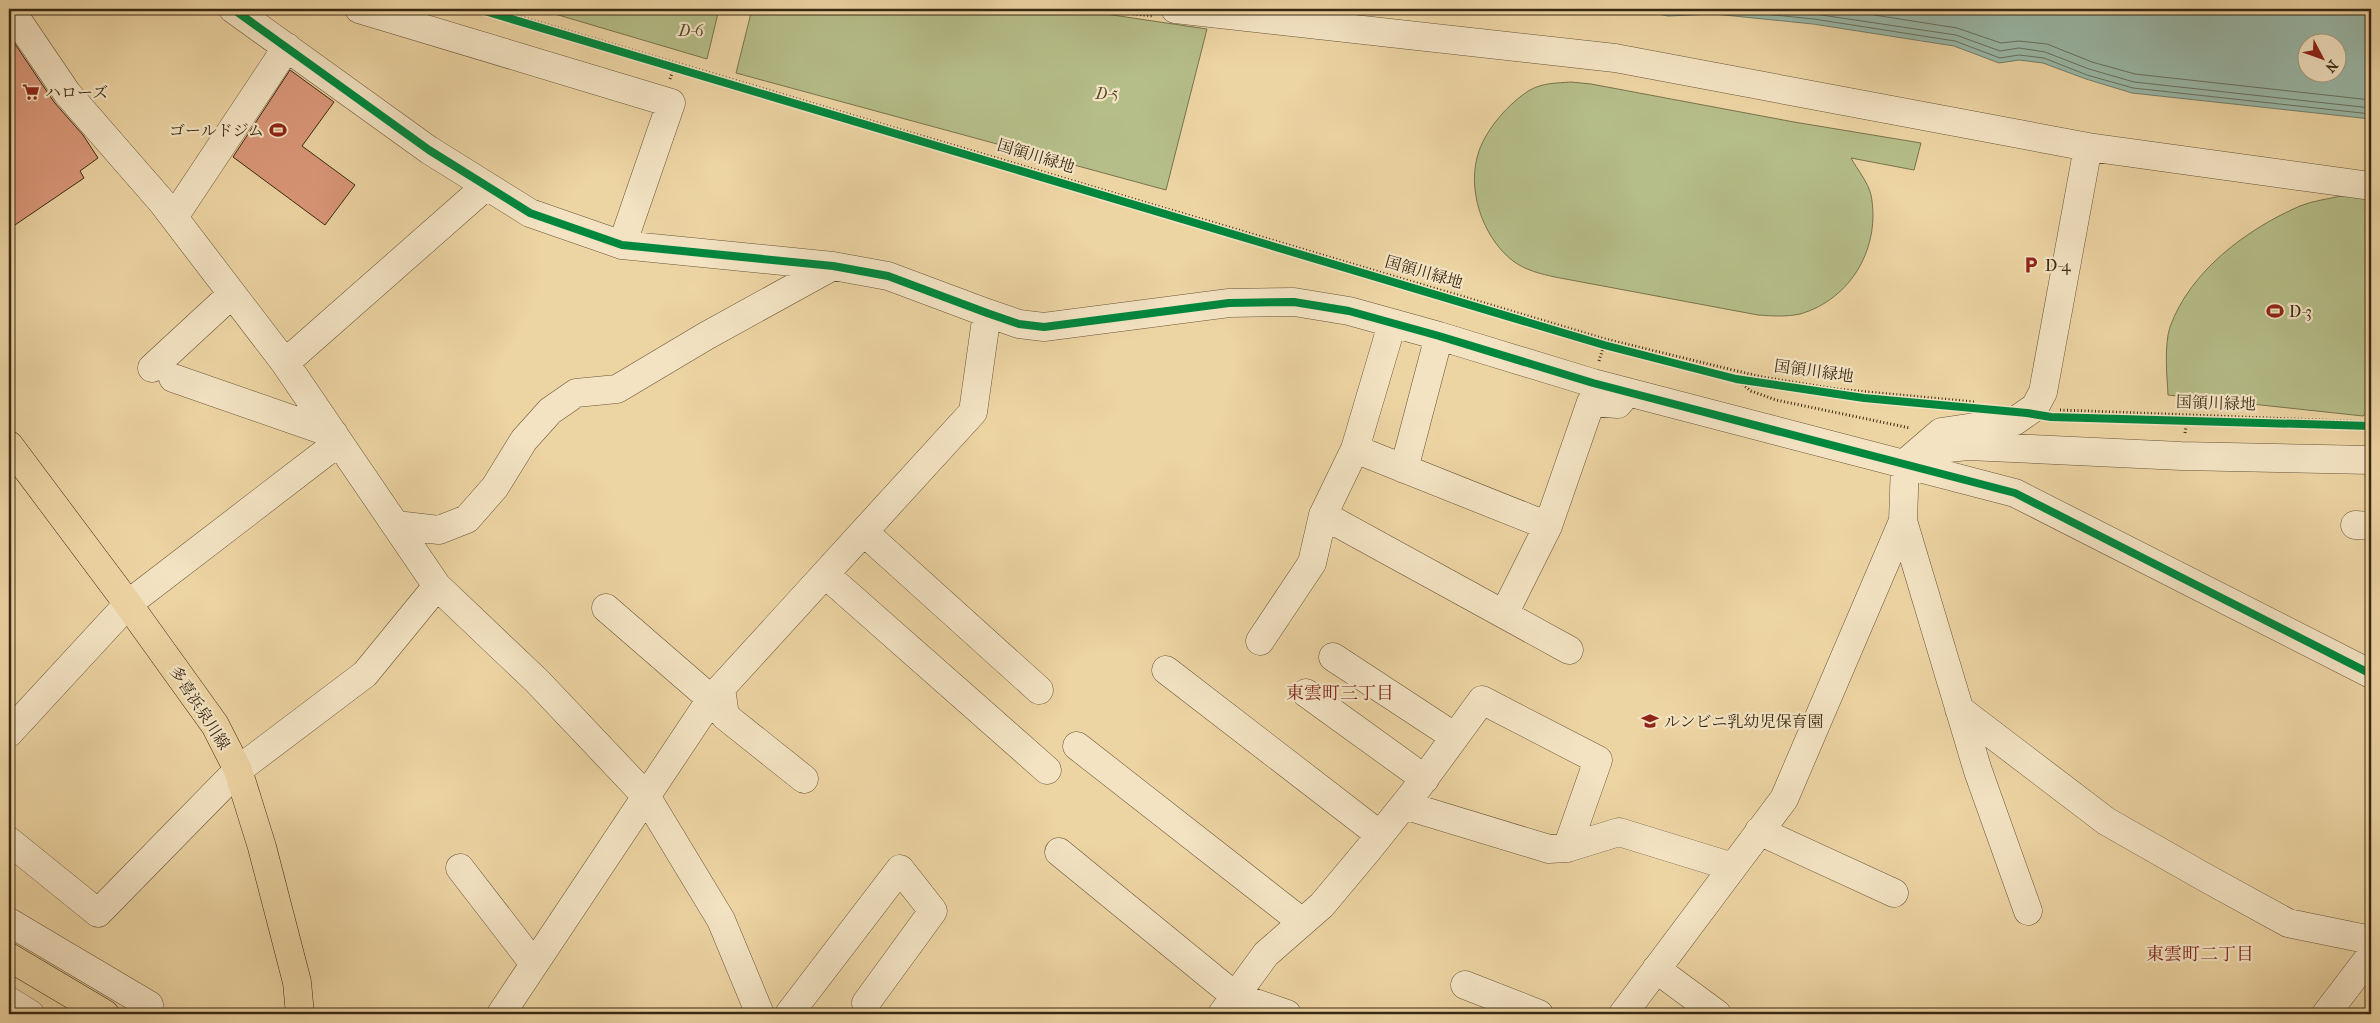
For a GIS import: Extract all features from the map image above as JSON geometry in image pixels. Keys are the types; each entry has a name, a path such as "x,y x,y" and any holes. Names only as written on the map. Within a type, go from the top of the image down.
{"main road":[{"name":"多喜浜泉川線","path":"11,453 128,604 215,725 238,770 262,847 297,982 300,1014"},
{"path":"9,957 105,1014"}],"street":[{"path":"10,9 67,93 174,217 285,363 436,586 537,681 646,796 721,920 760,1014"},
{"path":"234,9 430,150 530,214 622,245 834,266 888,276 1019,324 1044,327 1229,303 1294,302 1349,312 1440,336 1627,392 1905,463 2014,493 2371,674"},
{"path":"359,9 672,103 622,245"},
{"path":"1175,9 1615,58 2088,147 2371,186"},
{"path":"174,217 286,47"},
{"path":"2028,911 1978,771 1902,521 1905,463 1941,432 2016,421 2031,410 2043,392 2088,147"},
{"path":"285,363 486,186"},
{"path":"396,526 439,530 467,519 495,487 524,440 550,411 576,394 616,389 706,336 834,266"},
{"path":"232,294 162,373 336,438"},
{"path":"501,1014 716,693 826,575 973,412 987,313"},
{"path":"1260,641 1312,562 1323,515 1355,449 1392,324"},
{"path":"1404,469 1440,336"},
{"path":"1504,614 1548,526 1592,402 1618,404 1627,392"},
{"path":"9,732 128,604 336,438"},
{"path":"1905,463 1942,448 1968,446 2182,456 2371,460"},
{"path":"1355,449 1548,526"},
{"path":"1323,515 1569,650"},
{"path":"1623,1014 1784,798 1902,521"},
{"path":"864,532 1039,690"},
{"path":"826,575 1047,770"},
{"path":"9,841 98,913 238,770 365,674 436,586"},
{"path":"606,608 716,693 725,716 804,779"},
{"path":"1333,657 1455,737"},
{"path":"1166,670 1380,835"},
{"path":"1306,693 1425,779"},
{"path":"1228,1005 1266,954 1322,905 1425,779 1482,700 1598,760 1567,848"},
{"path":"1960,709 2106,821 2206,878 2288,923 2371,940"},
{"path":"1077,746 1302,922"},
{"path":"1404,805 1549,849 1567,848 1620,832 1733,867"},
{"path":"1759,831 1894,893"},
{"path":"1059,852 1228,1005 1286,1014"},
{"path":"460,868 534,964"},
{"path":"789,1014 900,869 933,911 866,1002"},
{"path":"9,922 150,1005 145,1014"},
{"path":"2326,1014 2371,955"},
{"path":"1656,969 1717,1014"},
{"path":"1466,985 1539,1014"},
{"path":"9,1001 30,1014"}],"path":[{"path":"478,9 1604,345 1736,379 1864,398 1953,406"},
{"path":"1736,379 1751,391 1776,400 1848,416 1941,432"},
{"path":"2031,410 2051,417 2371,426"}],"green space":[{"name":"D-6","path":"538,9 719,9 707,59"},
{"name":"D-5","path":"752,9 1072,9 1207,29 1166,190 736,73"},
{"path":"1571,82 1921,143 1914,170 1851,158 1870,190 1873,214 1867,251 1859,268 1848,283 1818,307 1800,314 1784,316 1758,315 1555,277 1528,269 1513,261 1502,251 1485,225 1476,196 1475,165 1479,151 1493,125 1522,95 1540,86"},
{"name":"D-3","path":"2341,196 2371,197 2371,407 2363,416 2168,395 2166,351 2170,327 2179,307 2191,288 2206,270 2241,240 2280,216 2305,204"}],"water":[{"path":"1634,9 2371,9 2371,119 2132,93 2043,63 2019,60 1999,63 1954,46 1813,24 1714,14 1668,16"}],"building":[{"name":"ハローズ","path":"9,35 54,102 83,135 98,158 80,171 84,178 9,229"},
{"name":"ゴールドジム","path":"290,70 334,102 302,146 355,185 325,225 233,157"}],"cycle path":[{"path":"233,9 429,150 530,213 622,245 833,266 888,276 1019,324 1044,327 1229,303 1294,302 1349,311 1593,383 2015,493 2371,674"},
{"name":"国領川緑地","path":"478,9 1604,345 1736,379 1864,398 2027,413 2051,417 2371,426"}],"place":[{"name":"ハローズ","path":"31,92"},
{"name":"ゴールドジム","path":"278,130"},
{"name":"D-4","path":"2031,265"},
{"name":"D-3","path":"2275,311"},
{"name":"ルンビニ乳幼児保育園","path":"1650,721"}],"district":[{"name":"東雲町三丁目","path":"1340,693"},
{"name":"東雲町二丁目","path":"2200,954"}]}
